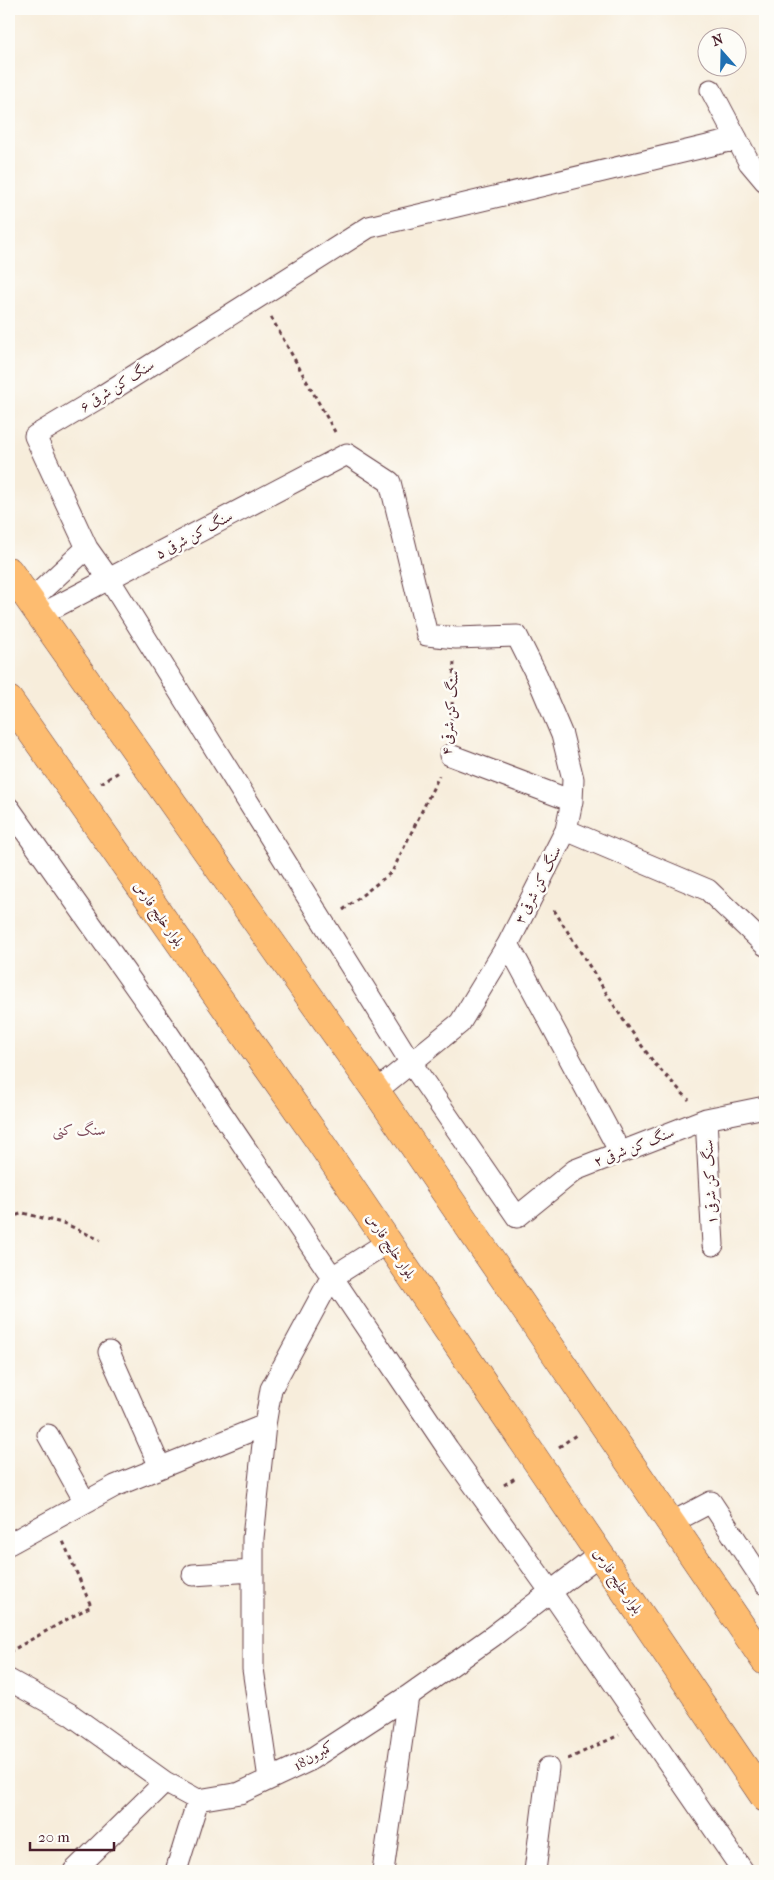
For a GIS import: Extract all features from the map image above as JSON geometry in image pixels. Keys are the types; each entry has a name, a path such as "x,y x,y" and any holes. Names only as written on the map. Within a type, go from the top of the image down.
{"main road":[{"path":"9,571 376,1091 765,1661"},
{"name":"بلوار خلیج فارس","path":"9,700 312,1130 765,1798"}],"street":[{"path":"711,90 749,162 765,181"},
{"name":"سنگ کن شرقی ۶","path":"87,548 35,436 102,396 369,227 737,139"},
{"path":"347,454 390,482 427,634 456,638"},
{"name":"سنگ کن شرقی ۵","path":"35,608 109,579 347,454"},
{"path":"35,608 87,548 109,579 411,1063"},
{"name":"سنگ کن شرقی ۳","path":"376,1091 460,1023 508,944 566,830 572,801 573,779 562,735 537,676 517,636 456,638"},
{"path":"450,755 572,801"},
{"path":"9,808 163,1026 448,1449 551,1592 744,1871"},
{"path":"566,830 708,890 757,924 765,945"},
{"path":"508,944 620,1152"},
{"name":"سنگ کن شرقی ۲","path":"411,1063 517,1217 575,1170 706,1119 765,1107"},
{"name":"سنگ کن شرقی ۱","path":"706,1119 713,1245"},
{"path":"270,1779 253,1669 253,1538 265,1424 271,1389 332,1278 388,1242"},
{"path":"109,1352 160,1468"},
{"path":"9,1544 115,1486 265,1424"},
{"path":"48,1435 85,1502"},
{"path":"671,1523 711,1502 765,1584"},
{"name":"کمبرون18","path":"198,1800 240,1793 308,1761 408,1696 600,1554"},
{"path":"193,1575 253,1571"},
{"path":"9,1680 70,1714 165,1782 198,1800 176,1871"},
{"path":"383,1871 408,1696"},
{"path":"535,1871 548,1768"},
{"path":"74,1871 165,1782"}],"path":[{"path":"259,296 347,454"},
{"name":"سنگ کن شرقی ۴","path":"325,923 392,872 450,755 456,638"},
{"path":"537,885 624,1021 655,1064 706,1119"},
{"path":"9,1218 23,1213 66,1224 100,1240"},
{"path":"9,1652 90,1606 54,1518"},
{"path":"548,1768 643,1725"}],"district":[{"name":"سنگ کنی","path":"79,1130"}]}
